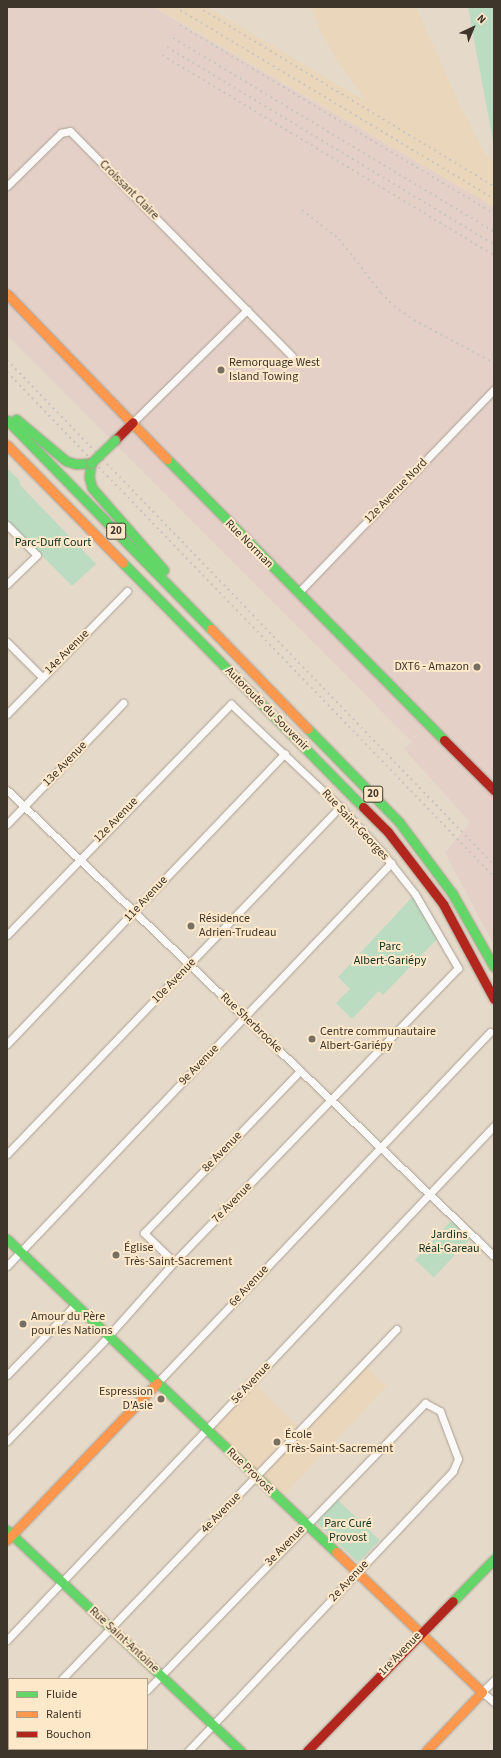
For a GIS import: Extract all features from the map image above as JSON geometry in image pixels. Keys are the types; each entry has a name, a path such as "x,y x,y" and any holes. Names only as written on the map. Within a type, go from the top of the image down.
{"main road":[{"name":"Rue Norman","path":"7,294 298,593 494,790"},
{"path":"7,412 66,461 76,464 90,464 133,422"},
{"name":"Autoroute du Souvenir","path":"7,420 406,830 452,893 494,967"},
{"name":"Autoroute du Souvenir","path":"7,445 388,832 443,904 494,999"},
{"path":"90,464 90,481 95,492 130,529 224,642"},
{"name":"Rue Provost","path":"7,1240 421,1632 482,1692"},
{"name":"6e Avenue","path":"9,1535 157,1383"},
{"name":"Rue Saint-Antoine","path":"9,1535 111,1627 241,1751"},
{"name":"1re Avenue","path":"307,1751 421,1632 494,1559"},
{"path":"426,1751 482,1692"}],"street":[{"name":"Croissant Claire","path":"7,186 61,133 70,131 292,356"},
{"path":"133,422 247,310"},
{"name":"12e Avenue Nord","path":"298,593 494,389"},
{"path":"7,525 37,555 7,584"},
{"name":"14e Avenue","path":"7,714 127,591"},
{"path":"7,642 42,677"},
{"name":"13e Avenue","path":"7,824 123,703"},
{"name":"Rue Saint-Georges","path":"226,706 235,706 340,807 391,863 415,894 458,968"},
{"name":"12e Avenue","path":"7,934 226,706"},
{"name":"11e Avenue","path":"7,1044 284,753"},
{"name":"Rue Sherbrooke","path":"7,790 494,1256"},
{"name":"10e Avenue","path":"7,1154 340,807"},
{"name":"9e Avenue","path":"7,1266 391,863"},
{"name":"7e Avenue","path":"7,1441 108,1336 174,1262 332,1101 458,968"},
{"name":"6e Avenue","path":"157,1383 490,1032"},
{"name":"8e Avenue","path":"174,1262 144,1233 300,1071"},
{"name":"5e Avenue","path":"7,1640 494,1126"},
{"path":"7,1375 75,1305"},
{"name":"4e Avenue","path":"63,1678 396,1329"},
{"name":"3e Avenue","path":"148,1689 424,1403"},
{"name":"2e Avenue","path":"188,1751 456,1467 458,1459 443,1416 437,1408 424,1403"},
{"path":"482,1692 494,1680"},
{"name":"Rue Provost","path":"482,1692 494,1702"}],"shaded area":[{"path":"7,7 153,7 494,207 494,945 445,853 470,822 404,749 412,742 7,335"},
{"path":"155,7 207,7 367,102 337,61 321,33 311,7 416,7 460,106 486,155 494,162 494,207"},
{"name":"École Très-Saint-Sacrement","path":"365,1366 387,1386 280,1499 207,1430 252,1381 303,1431"}],"green space":[{"path":"468,7 494,7 494,142 493,141"},
{"name":"Parc-Duff Court","path":"7,468 20,481 20,485 96,564 72,586 7,520"},
{"name":"Parc Albert-Gariépy","path":"415,894 441,935 383,995 379,991 352,1019 336,1003 350,989 338,977"},
{"name":"Jardins Réal-Gareau","path":"451,1221 470,1239 434,1277 415,1260"},
{"name":"Parc Curé Provost","path":"338,1500 380,1540 358,1563 316,1522"}],"railway":[{"path":"175,7 494,199"},
{"path":"198,7 494,186"},
{"path":"180,25 494,214"},
{"path":"173,38 494,232"},
{"path":"167,47 494,244"},
{"path":"162,55 494,255"},
{"path":"302,210 339,239 381,293 394,306 414,320 494,363"},
{"path":"7,360 494,865"},
{"path":"7,372 494,877"}],"traffic: fast":[{"path":"16,419 66,461 76,464 91,463 89,477 92,488 164,570"},
{"path":"7,420 211,629"},
{"path":"91,463 115,440"},
{"path":"167,459 444,740"},
{"path":"123,563 363,807"},
{"path":"308,729 399,822 452,893 494,967"},
{"path":"7,1239 336,1552"},
{"path":"7,1530 241,1751"},
{"path":"453,1601 494,1559"}],"traffic: slow":[{"path":"7,294 167,459"},
{"path":"7,445 123,563"},
{"path":"211,629 308,729"},
{"path":"7,1540 157,1383"},
{"path":"336,1552 482,1692 426,1751"}],"traffic: jam":[{"path":"115,440 133,422"},
{"path":"444,740 494,790"},
{"path":"363,807 388,832 443,904 494,999"},
{"path":"307,1751 453,1601"}],"place":[{"name":"Remorquage West Island Towing","path":"221,370"},
{"name":"DXT6 - Amazon","path":"477,667"},
{"name":"Résidence Adrien-Trudeau","path":"191,926"},
{"name":"Centre communautaire Albert-Gariépy","path":"312,1039"},
{"name":"Église Très-Saint-Sacrement","path":"116,1255"},
{"name":"Amour du Père pour les Nations","path":"23,1324"},
{"name":"Espression D'Asie","path":"161,1399"},
{"name":"École Très-Saint-Sacrement","path":"277,1442"}]}
